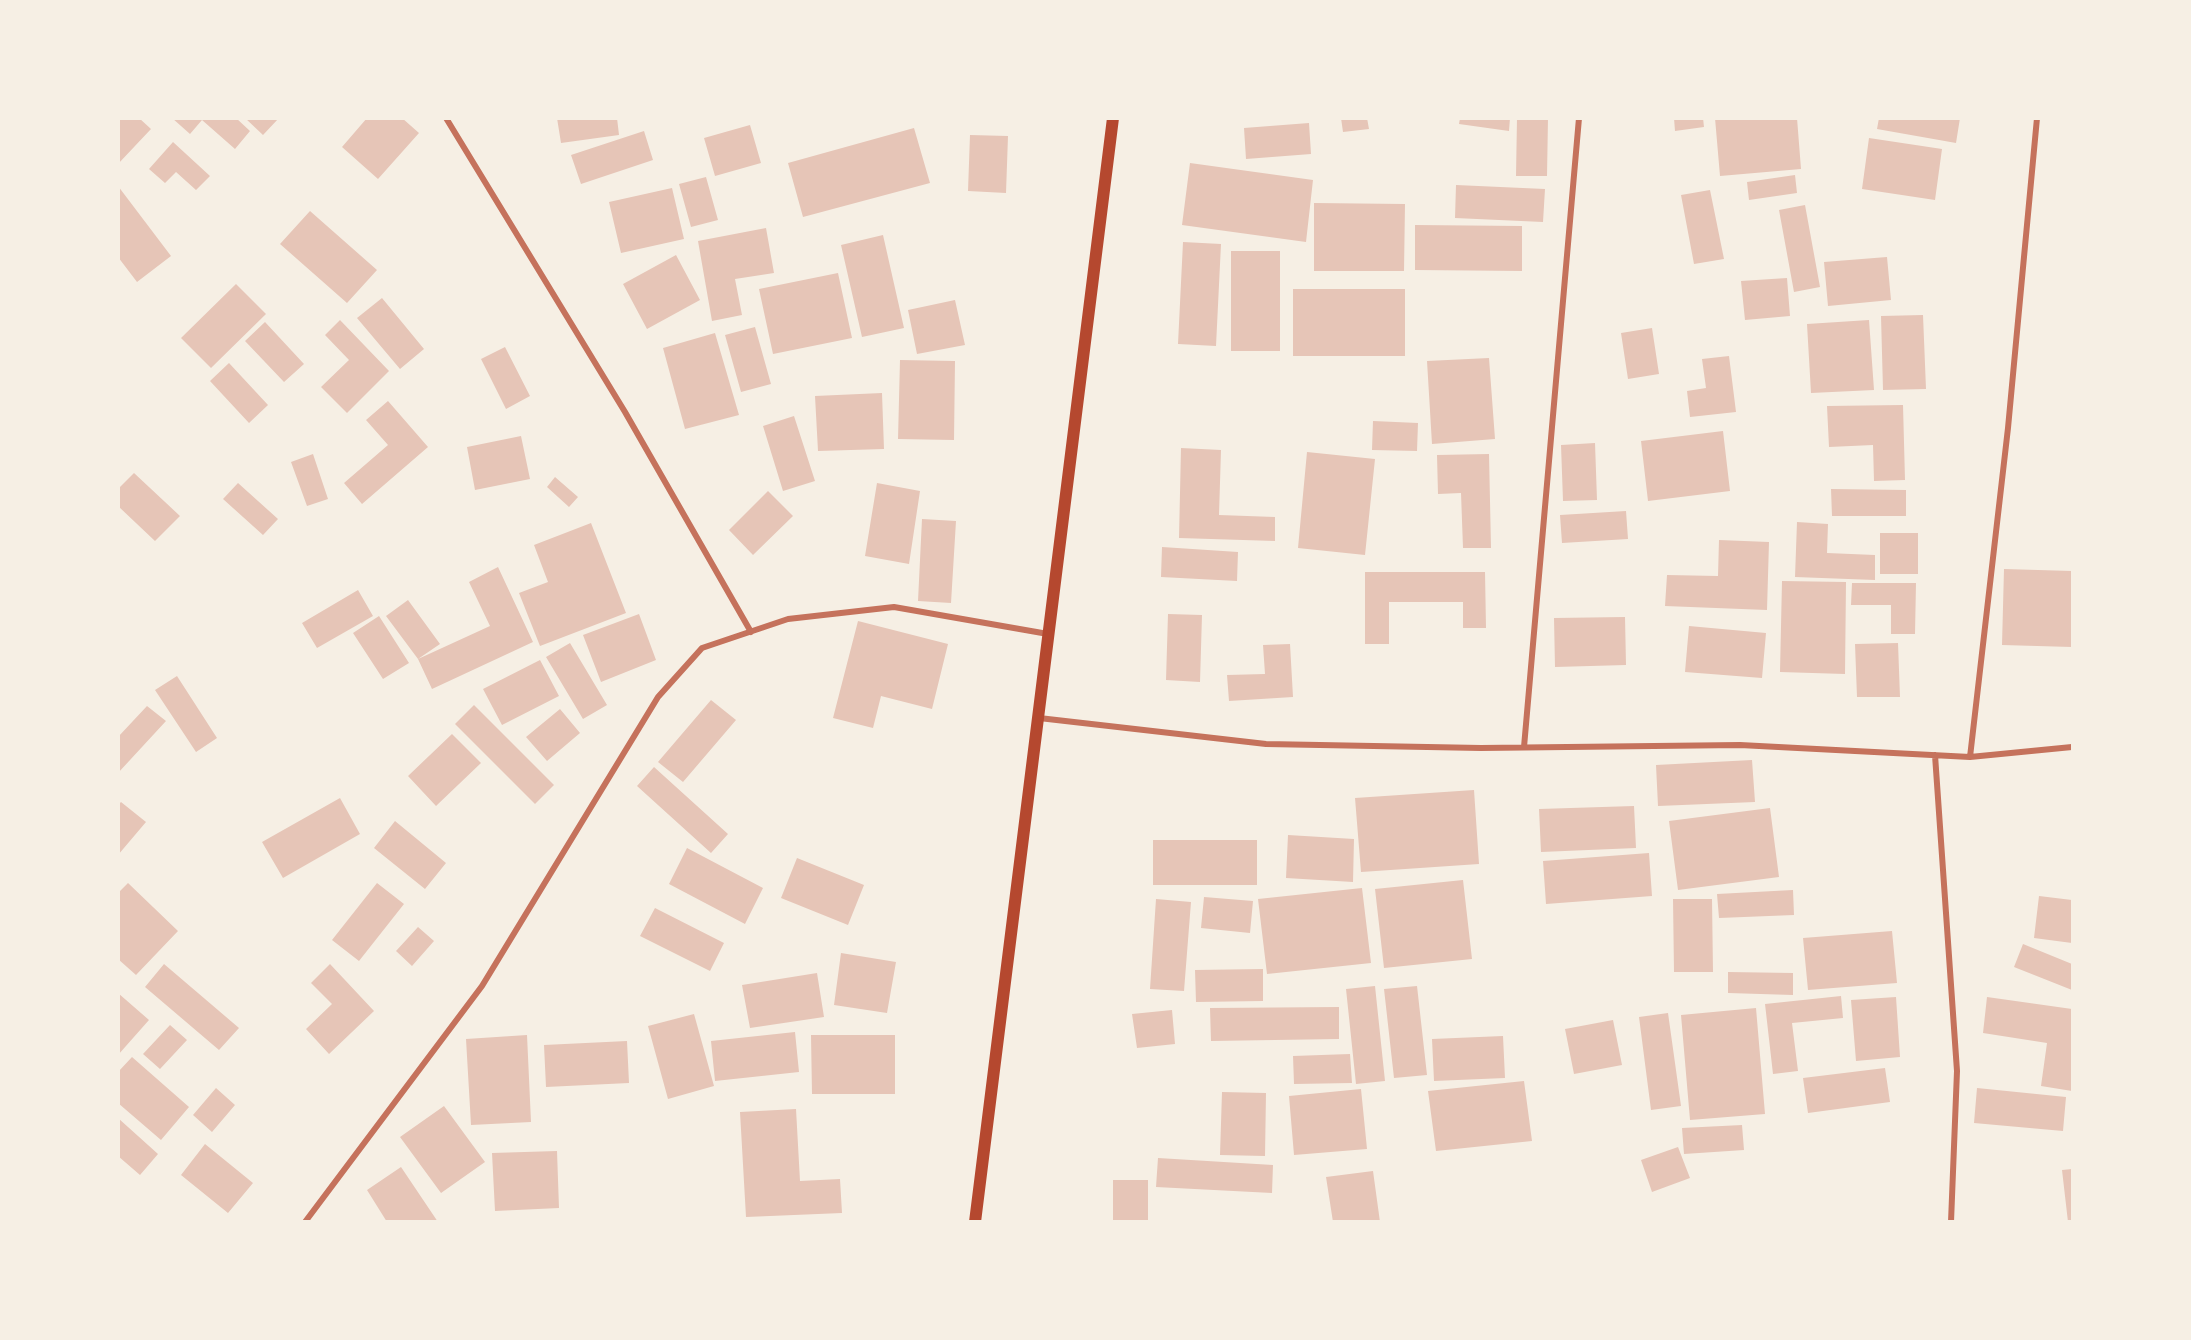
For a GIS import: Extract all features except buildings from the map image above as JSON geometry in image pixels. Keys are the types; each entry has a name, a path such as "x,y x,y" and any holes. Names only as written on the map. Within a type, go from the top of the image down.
{"main road":[{"path":"975,1221 1113,118"}],"street":[{"path":"446,118 625,412 751,632"},
{"path":"1524,747 1579,118"},
{"path":"1970,757 2008,428 2037,118"},
{"path":"304,1221 482,986 658,697 702,648 788,619 894,607 1048,634"},
{"path":"1038,717 1266,744 1481,748 1740,745 1970,757 2073,747"},
{"path":"1935,755 1957,1071 1951,1221"}]}
